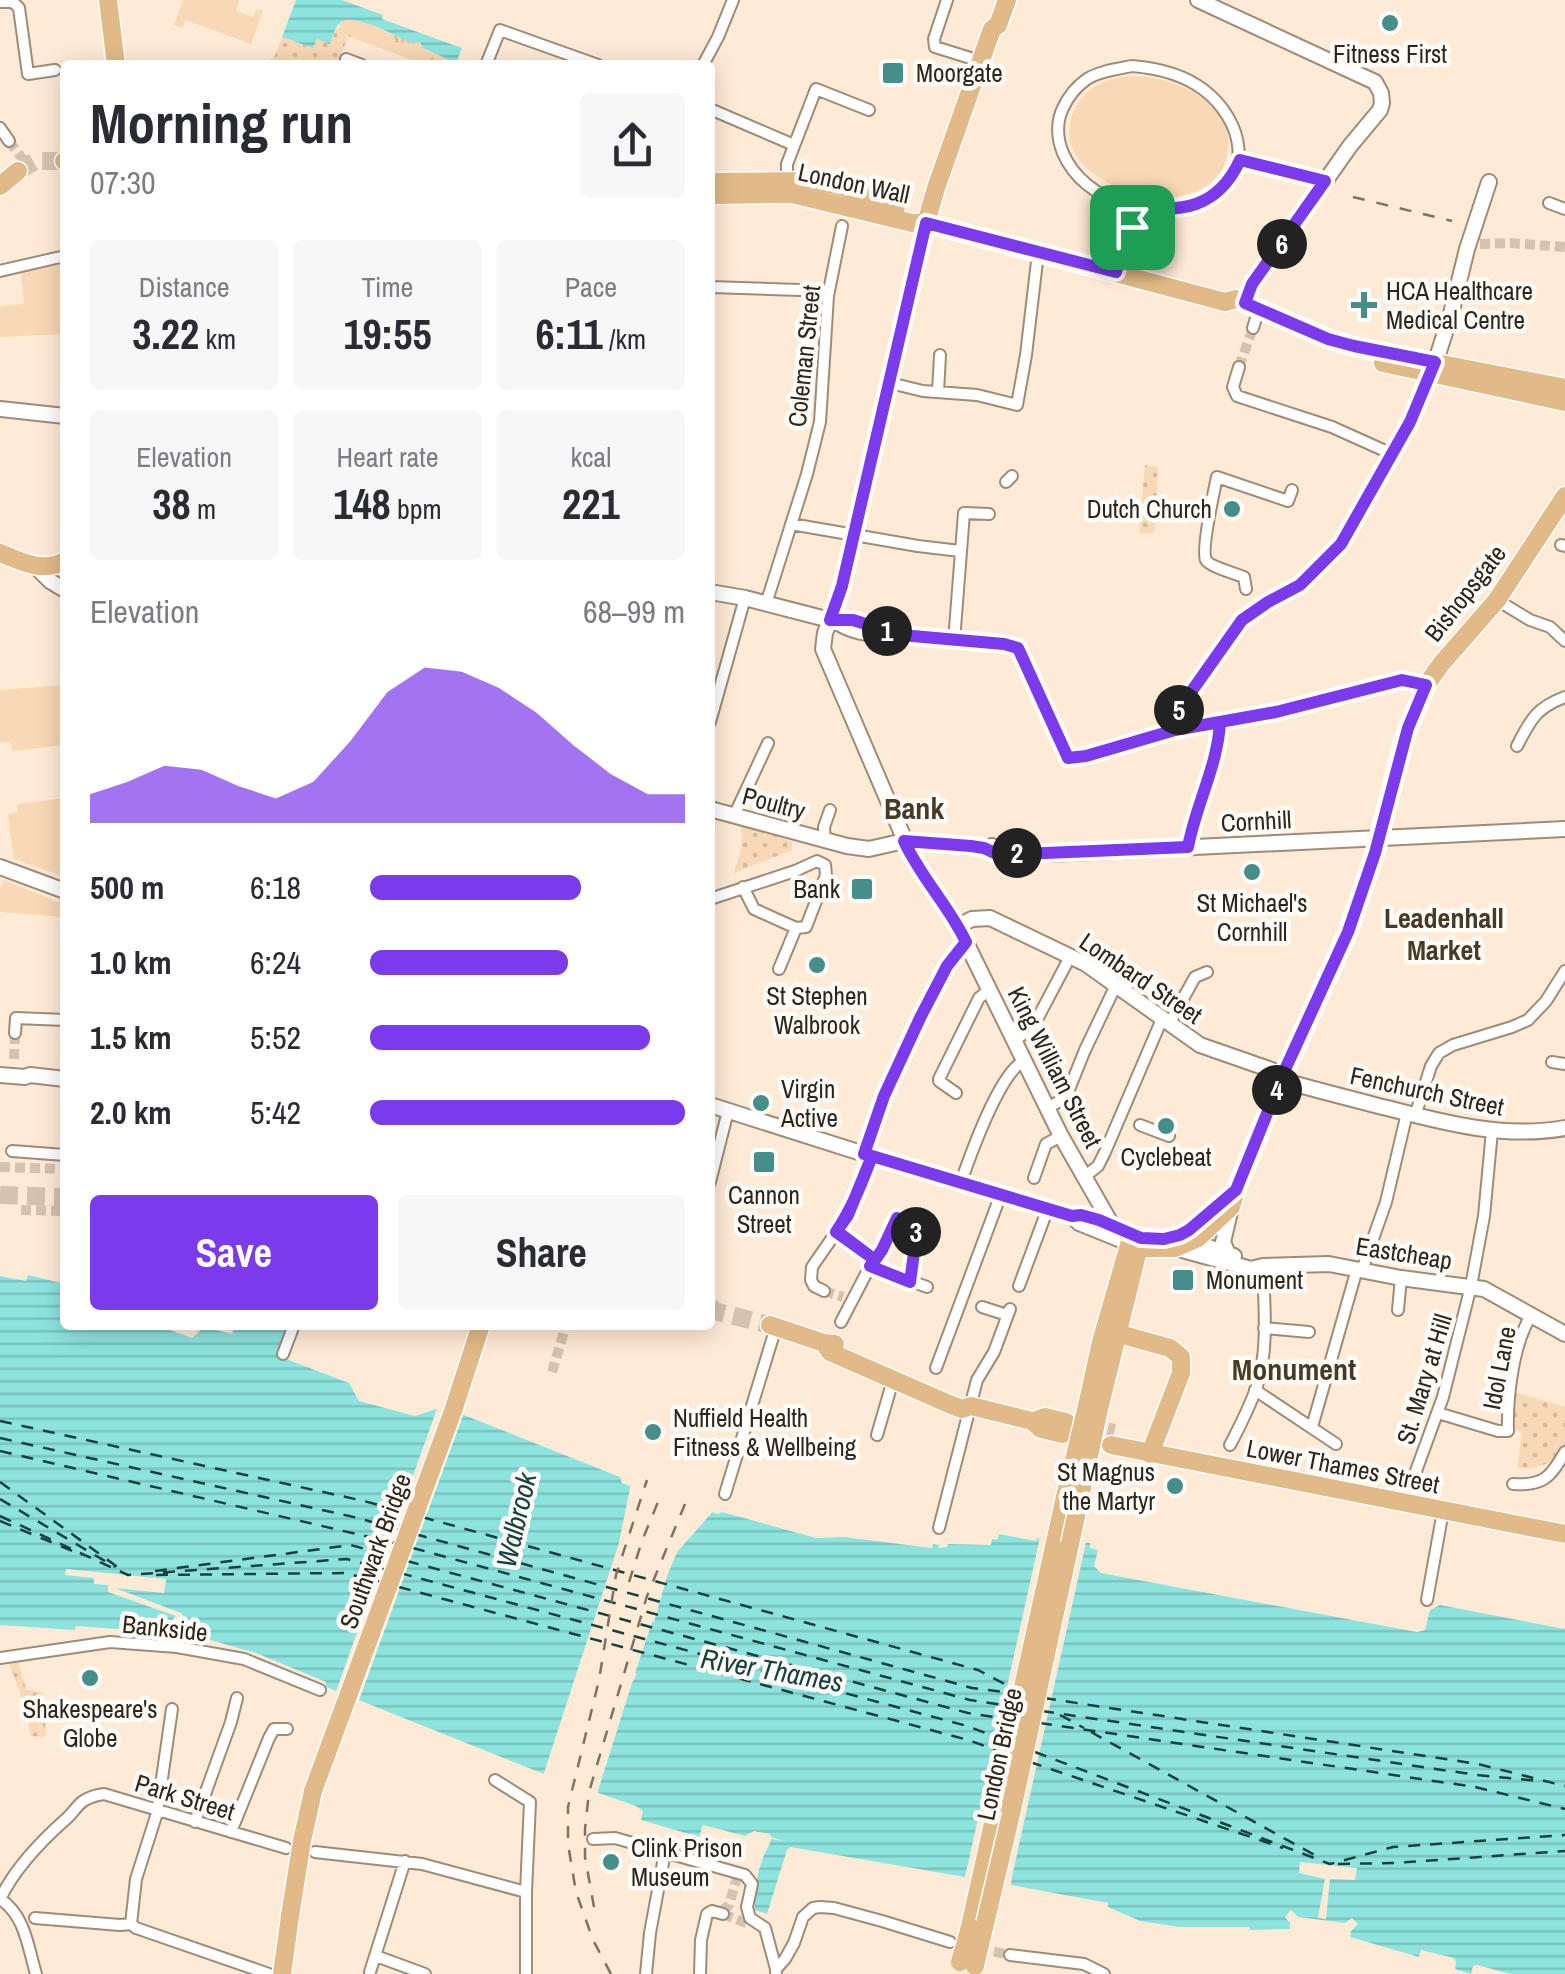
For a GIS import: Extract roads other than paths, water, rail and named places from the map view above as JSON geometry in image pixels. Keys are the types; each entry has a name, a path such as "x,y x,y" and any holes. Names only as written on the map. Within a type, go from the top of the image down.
{"main road":[{"path":"96,0 103,60"},
{"path":"108,0 115,60"},
{"path":"926,223 992,28 989,21 996,0"},
{"path":"992,28 998,25 1007,0"},
{"path":"0,186 18,171"},
{"name":"London Wall","path":"715,182 787,180 835,184 912,211 926,223"},
{"name":"London Wall","path":"715,195 792,194 926,223 1038,253 1118,266 1186,299 1226,302 1251,316 1433,368"},
{"path":"1433,368 1565,388"},
{"path":"1433,368 1565,402"},
{"name":"Bishopsgate","path":"1233,1199 1282,1077 1348,932 1379,839 1404,739 1426,685 1497,600 1554,541 1565,496"},
{"path":"0,553 36,567 60,564"},
{"path":"1129,1238 1180,1242 1233,1199"},
{"path":"1093,1408 1116,1334 1129,1238"},
{"path":"1093,1408 1101,1342 1129,1238"},
{"path":"774,1326 834,1344 966,1398 971,1406"},
{"name":"Southwark Bridge","path":"282,1974 309,1804 479,1330"},
{"path":"1116,1334 1170,1348 1181,1357 1180,1373 1153,1449"},
{"path":"824,1343 830,1352 962,1409 971,1406 1032,1422 1045,1417 1065,1428"},
{"name":"London Bridge","path":"963,1970 1093,1408"},
{"name":"Lower Thames Street","path":"1112,1439 1565,1534"},
{"name":"Lower Thames Street","path":"1153,1449 1565,1524"}],"street":[{"path":"705,60 733,0"},
{"path":"946,0 934,44 980,61"},
{"path":"1198,0 1375,82 1382,103 1252,284 1226,302"},
{"path":"0,2 13,2 18,8 28,74 55,70"},
{"path":"488,60 500,30 584,60"},
{"path":"1132,66 1166,71 1203,89 1232,123 1240,160 1222,190 1205,201 1170,209 1133,207 1096,191 1070,166 1058,136 1060,115 1075,90 1088,79 1132,66"},
{"path":"787,180 787,164 816,88 869,110"},
{"path":"715,110 794,145"},
{"path":"0,128 9,140"},
{"path":"1240,160 1325,181"},
{"path":"1175,730 1175,718 1184,702 1242,620 1300,585 1341,544 1410,422 1433,368 1490,182"},
{"path":"1550,203 1565,209"},
{"path":"1118,266 1126,251 1133,207"},
{"path":"926,223 839,596 823,646 904,841 918,869 958,926"},
{"name":"Coleman Street","path":"766,604 820,422 829,291 842,226"},
{"path":"890,383 1018,405 1038,253"},
{"path":"0,272 60,257"},
{"path":"1251,316 1252,284"},
{"path":"715,287 829,291"},
{"path":"938,392 940,355"},
{"path":"1239,367 1234,392 1332,427 1392,454"},
{"path":"0,409 60,415"},
{"path":"1252,611 1244,577 1208,564 1205,558 1217,477 1290,496"},
{"path":"954,640 964,513 989,514"},
{"path":"792,524 960,551"},
{"path":"36,567 60,587"},
{"path":"715,593 830,620 853,620 891,633 1018,648 1066,756 1072,759 1175,730 1276,712 1402,680 1426,685"},
{"path":"715,704 745,598"},
{"path":"1497,600 1540,629 1550,626 1565,642"},
{"path":"1517,746 1536,712 1565,697"},
{"path":"1188,847 1219,742 1220,722"},
{"path":"734,816 768,743"},
{"name":"Poultry","path":"715,810 825,842 869,849 904,841"},
{"path":"825,842 824,827 830,810"},
{"name":"Cornhill","path":"904,841 984,848 999,855 1565,830"},
{"path":"715,897 817,861 825,865 826,876 806,927 796,928 754,909 743,888"},
{"path":"0,867 60,889"},
{"name":"Lombard Street","path":"958,926 972,919 990,918 1071,956 1200,1044 1282,1077"},
{"name":"King William Street","path":"958,926 1061,1136 1084,1177 1129,1238"},
{"path":"780,970 796,928"},
{"path":"824,1290 814,1286 812,1267 848,1215 884,1096 947,966 966,942"},
{"path":"1014,1040 1034,1028 1071,956"},
{"path":"1312,1427 1360,1270 1432,1062 1447,1048 1528,1020 1546,1002 1565,971"},
{"path":"1084,1177 1098,1166 1166,1022 1196,977 1207,972"},
{"path":"1048,1108 1066,1096 1116,985"},
{"path":"956,1092 939,1079 979,998 989,990"},
{"path":"15,1032 16,1018 60,1020"},
{"path":"961,1182 994,1102 1016,1064 1024,1061"},
{"path":"1552,1062 1565,1064"},
{"path":"24,1078 30,1075 60,1078"},
{"path":"0,1076 60,1087"},
{"name":"Fenchurch Street","path":"1282,1077 1411,1115 1492,1131 1565,1128"},
{"path":"715,1107 1072,1216 1081,1215 1129,1238"},
{"path":"715,1145 728,1111"},
{"path":"1140,1125 1169,1136"},
{"name":"St. Mary at Hill","path":"1412,1482 1438,1413 1471,1286 1484,1216 1492,1131"},
{"path":"1034,1178 1046,1144 1061,1136"},
{"path":"12,1150 60,1155"},
{"path":"936,1368 971,1303 1001,1194"},
{"path":"1228,1254 1223,1242 1233,1199"},
{"path":"1019,1286 1048,1208"},
{"path":"841,1322 848,1299 882,1250 897,1218 918,1224 910,1282"},
{"path":"836,1232 873,1263 927,1287"},
{"name":"Eastcheap","path":"1180,1242 1263,1266"},
{"name":"Eastcheap","path":"1180,1242 1251,1269 1328,1264 1471,1286 1495,1293 1565,1334"},
{"path":"1230,1445 1256,1390 1262,1364 1263,1266"},
{"path":"1398,1310 1401,1278"},
{"path":"939,1528 977,1380 994,1352 1009,1312 971,1303"},
{"name":"Idol Lane","path":"1438,1413 1508,1431 1516,1358 1522,1330 1532,1314"},
{"path":"725,1494 774,1326"},
{"path":"1264,1328 1309,1332"},
{"path":"284,1354 292,1330"},
{"path":"877,1436 893,1380"},
{"path":"1256,1390 1336,1444"},
{"path":"1513,1484 1540,1482 1564,1455"},
{"path":"1426,1600 1443,1511"},
{"name":"Bankside","path":"0,1658 110,1642 168,1646 244,1659 320,1690"},
{"path":"195,1822 237,1698"},
{"path":"131,1924 136,1879 157,1809 172,1709"},
{"path":"230,1832 268,1738 274,1729 287,1728"},
{"path":"495,1780 530,1802 535,1838 526,1892 526,1974"},
{"name":"Park Street","path":"0,1900 25,1861 62,1822 84,1800 104,1794 286,1848"},
{"path":"593,1839 615,1838 741,1874 752,1884 747,1907 750,1918 765,1928 776,1971"},
{"path":"314,1852 405,1861 526,1892"},
{"path":"661,1974 646,1973 665,1852"},
{"path":"370,1972 405,1861"},
{"path":"0,1900 12,1907 20,1920 36,1974"},
{"path":"776,1971 794,1942 803,1916 813,1908 849,1912 950,1942"},
{"path":"700,1974 707,1914 722,1913"},
{"path":"35,1918 131,1924 269,1974"},
{"path":"1010,1954 1088,1965 1104,1974"},
{"path":"376,1956 425,1974"}],"water":[{"path":"296,0 342,0 462,48 457,60 449,60 423,48 420,42 412,43 355,20 341,22 330,44 317,39 313,48 282,37"},
{"path":"28,1275 60,1283 60,1330 170,1330 192,1338 201,1330 232,1334 233,1330 290,1330 281,1357 349,1383 359,1401 415,1416 439,1408 464,1415 620,1477 622,1483 630,1486 718,1514 816,1538 844,1537 932,1548 933,1544 939,1548 948,1544 991,1545 999,1534 1036,1541 1037,1538 1090,1543 1090,1548 1098,1550 1094,1566 1101,1573 1417,1632 1425,1630 1430,1610 1440,1605 1565,1629 1565,1974 1511,1974 1477,1965 1471,1974 1455,1969 1454,1958 1421,1950 1419,1957 1350,1937 1358,1924 1352,1918 1345,1923 1298,1917 1291,1910 1285,1917 1290,1929 1179,1927 1140,1921 1108,1907 1108,1903 1011,1885 1012,1875 968,1865 965,1877 790,1847 767,1914 755,1910 758,1875 771,1839 784,1841 770,1834 754,1831 745,1836 703,1825 699,1837 641,1820 643,1811 636,1806 544,1774 326,1687 326,1682 256,1653 196,1636 183,1617 176,1616 160,1632 0,1625 0,1276 26,1281"}],"tunnel":[{"path":"9,141 27,165"},
{"path":"18,171 35,161 60,161"},
{"path":"1480,244 1565,247"},
{"path":"1239,367 1253,328"},
{"path":"14,1059 15,1033"},
{"path":"0,1167 60,1169"},
{"path":"0,1195 60,1197"},
{"path":"21,1210 60,1211"},
{"path":"824,1291 843,1297"},
{"path":"715,1311 770,1325"},
{"path":"552,1372 565,1330"},
{"path":"1081,1425 1114,1433"},
{"path":"722,1911 729,1905 738,1874"},
{"path":"723,1914 749,1924"},
{"path":"950,1942 1010,1955"}],"railway":[{"path":"1353,197 1452,221"},
{"path":"611,1974 593,1940 576,1892 568,1844 568,1807 599,1680 616,1575 647,1480"},
{"path":"629,1582 660,1497"},
{"path":"594,1907 585,1857 589,1792 647,1596 685,1504"}],"place":[{"name":"Fitness First","path":"1390,23"},
{"name":"Moorgate","path":"893,73"},
{"name":"HCA Healthcare Medical Centre","path":"1364,305"},
{"name":"Dutch Church","path":"1232,509"},
{"name":"St Michael's Cornhill","path":"1252,872"},
{"name":"Bank","path":"862,889"},
{"name":"St Stephen Walbrook","path":"817,965"},
{"name":"Virgin Active","path":"761,1103"},
{"name":"Cyclebeat","path":"1166,1126"},
{"name":"Cannon Street","path":"764,1162"},
{"name":"Monument","path":"1183,1280"},
{"name":"Nuffield Health Fitness & Wellbeing","path":"653,1432"},
{"name":"St Magnus the Martyr","path":"1175,1486"},
{"name":"Shakespeare's Globe","path":"90,1678"},
{"name":"Clink Prison Museum","path":"611,1862"}],"district":[{"name":"Bank","path":"914,809"},
{"name":"Leadenhall Market","path":"1444,934"},
{"name":"Monument","path":"1294,1370"}],"water label":[{"name":"Walbrook","path":"516,1520"},
{"name":"River Thames","path":"772,1670"}]}
